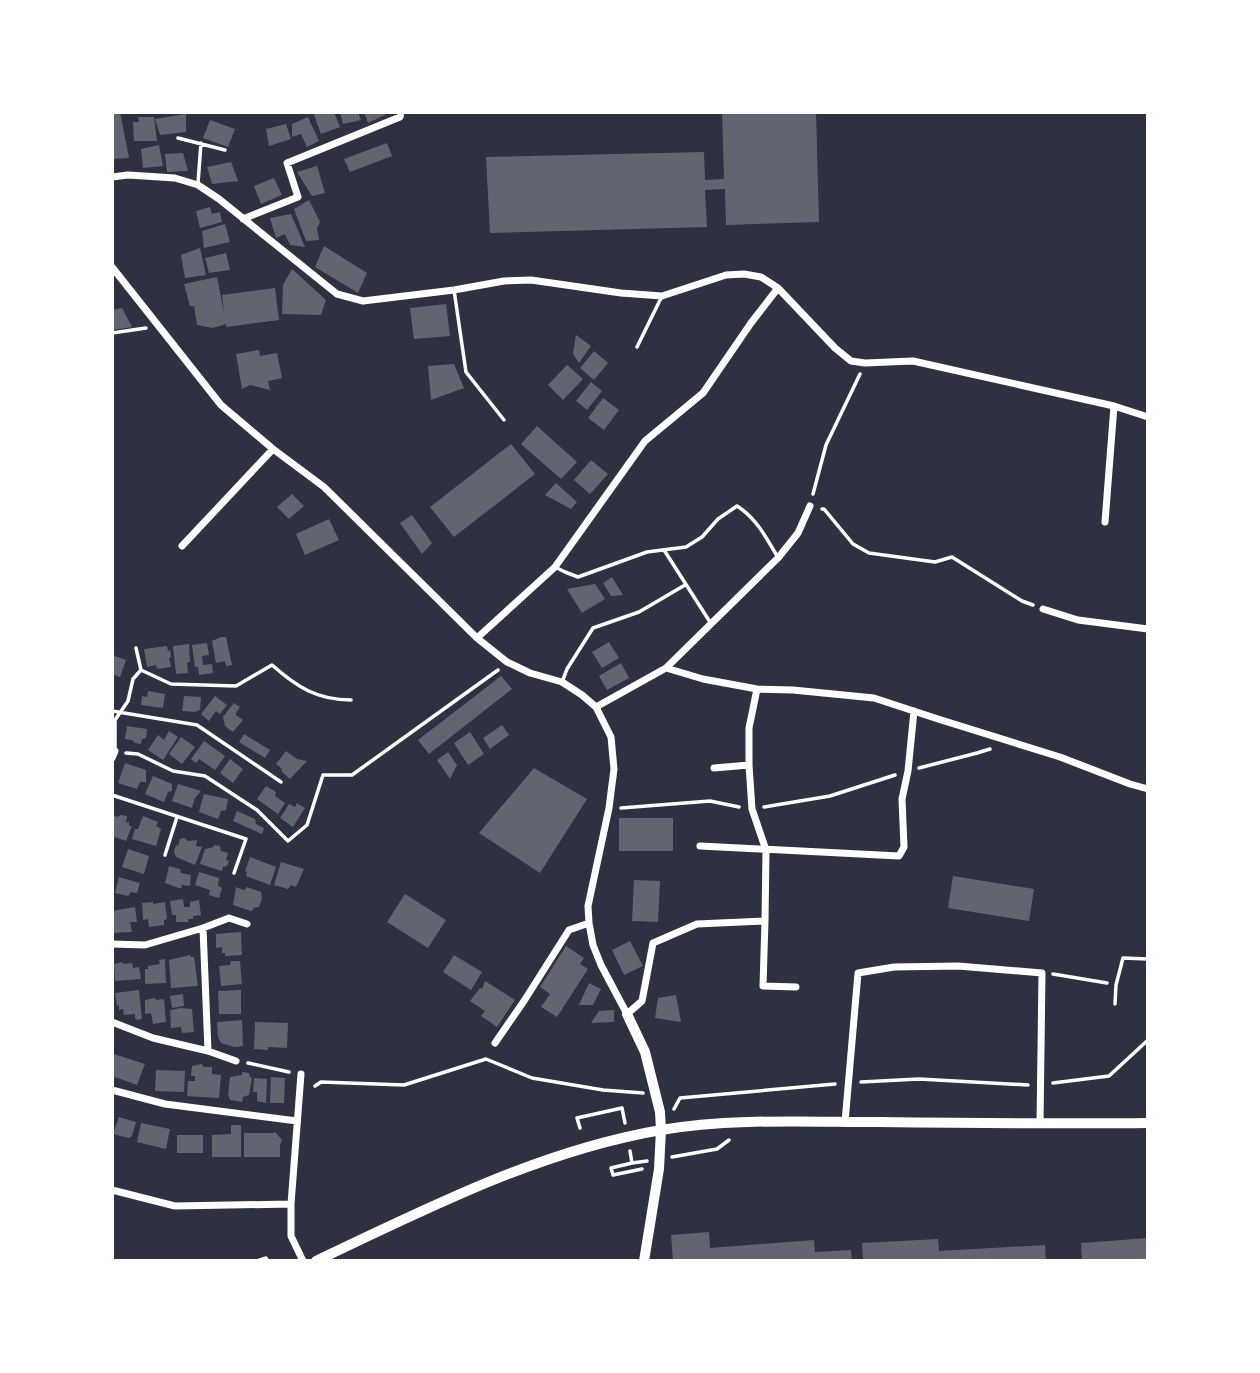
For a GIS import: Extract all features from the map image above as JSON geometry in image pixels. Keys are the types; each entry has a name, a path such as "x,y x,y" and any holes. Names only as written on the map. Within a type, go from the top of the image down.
{"street":[{"path":"243,219 299,197 287,163 400,117 401,112"},
{"path":"112,177 128,175 176,178 198,185 337,294 363,301 504,281 531,280 662,296 726,275 744,274 761,277 778,288 835,348 851,361 913,361 1114,406 1148,417"},
{"path":"112,267 221,405 273,449 324,486 477,638 507,662 530,673 562,682 596,708 611,737 614,769 609,808 588,906 589,923 593,945 601,965 645,1052 660,1112 659,1169 644,1261"},
{"path":"477,638 555,567 645,441 703,393 778,288"},
{"path":"1104,522 1114,406"},
{"path":"182,546 273,449"},
{"path":"596,708 666,668 778,558 798,533 810,506"},
{"path":"1043,609 1078,620 1148,629"},
{"path":"666,668 703,679 757,689 874,698 1060,757 1148,789"},
{"path":"757,689 749,728 749,765 752,809 766,849 763,986 796,987"},
{"path":"700,846 899,856 904,847 902,799 908,771 914,711"},
{"path":"714,768 749,765"},
{"path":"112,944 145,945 229,918 247,924"},
{"path":"627,1014 642,1001 653,943 697,924 765,921"},
{"path":"495,1043 569,930 589,923"},
{"path":"203,928 208,1051"},
{"path":"845,1122 858,973 894,967 958,967 1042,973 1040,1124"},
{"path":"112,1022 153,1038 236,1060"},
{"path":"301,1074 290,1236 303,1261"},
{"path":"112,1090 165,1104 297,1121"},
{"path":"316,1261 445,1200 529,1165 594,1145 661,1130 742,1123 1148,1123"},
{"path":"112,1190 175,1206 291,1205"}],"lane":[{"path":"178,138 225,150"},
{"path":"198,185 201,143"},
{"path":"454,290 467,372 504,420"},
{"path":"637,347 662,296"},
{"path":"555,567 578,577 647,552 686,547 702,537 718,519 737,506 749,514 778,558"},
{"path":"664,550 711,623"},
{"path":"562,682 567,669 593,628 639,612 685,585"},
{"path":"136,648 141,670"},
{"path":"141,670 171,684 236,686 272,665 309,692 334,700 351,700"},
{"path":"113,754 115,720 128,701 133,679 141,670"},
{"path":"112,711 197,725 281,782"},
{"path":"112,795 246,839 234,873"},
{"path":"165,855 177,817"},
{"path":"1115,1004 1116,985 1123,958 1148,959"}],"path":[{"path":"112,333 159,326"},
{"path":"865,363 826,445 810,506 824,509 853,544 869,553 935,562 952,558 1022,601 1043,609"},
{"path":"113,754 138,754 173,771 205,776 257,810 288,841 307,825 323,775 352,775 493,676 507,662"},
{"path":"609,808 710,801 752,809 830,796 1010,741"},
{"path":"1042,973 1116,985"},
{"path":"1041,1084 1109,1076 1148,1040"},
{"path":"315,1086 321,1082 404,1085 486,1059 532,1079 603,1090 655,1094"},
{"path":"236,1060 301,1074"},
{"path":"580,1128 577,1118 622,1108"},
{"path":"682,1155 717,1149 729,1140"},
{"path":"632,1163 611,1168 613,1175 642,1169"},
{"path":"257,1261 266,1258 268,1261"}],"building":[{"path":"112,112 120,112 129,158 112,159"},
{"path":"313,112 334,112 340,127 321,134"},
{"path":"340,112 358,112 361,120 343,124"},
{"path":"364,112 384,112 385,115 368,123"},
{"path":"722,112 816,112 819,222 726,225 725,189 705,190 707,227 490,233 486,157 704,152 705,180 724,179"},
{"path":"186,114 186,132 160,135 155,119"},
{"path":"138,117 154,117 157,141 134,141 133,122 139,122"},
{"path":"308,117 319,141 307,147 301,134 292,137 292,124"},
{"path":"210,120 235,129 228,147 203,138"},
{"path":"286,124 291,139 269,146 266,129"},
{"path":"387,143 392,156 350,172 344,159"},
{"path":"159,145 163,166 143,168 141,149"},
{"path":"183,153 188,171 167,172 165,154"},
{"path":"231,162 238,181 212,184 207,167"},
{"path":"317,166 325,193 312,196 297,172"},
{"path":"274,178 282,195 261,204 254,186"},
{"path":"309,200 320,222 317,228 319,240 306,241 294,209"},
{"path":"210,207 212,214 220,212 222,222 200,228 196,211"},
{"path":"291,214 305,247 290,245 285,234 276,238 270,218"},
{"path":"225,224 230,242 204,248 202,231"},
{"path":"324,246 367,273 358,293 315,267"},
{"path":"200,248 206,275 185,278 181,255"},
{"path":"226,253 230,270 209,273 205,258"},
{"path":"292,269 326,300 321,315 282,314 283,285"},
{"path":"217,277 224,313 222,295 275,288 279,320 226,327 226,324 213,328 197,325 194,306 190,306 184,284"},
{"path":"446,304 450,336 414,339 410,308"},
{"path":"122,308 132,327 112,330 112,310"},
{"path":"576,335 591,346 579,363 573,354"},
{"path":"259,350 260,356 277,353 282,378 268,381 270,390 250,385 242,389 236,354"},
{"path":"594,351 608,363 594,380 580,368"},
{"path":"454,364 464,388 431,400 428,366"},
{"path":"567,365 583,379 563,400 548,385"},
{"path":"591,382 602,391 587,410 576,401"},
{"path":"603,398 619,410 604,430 588,418"},
{"path":"537,426 577,462 561,479 521,444"},
{"path":"511,444 535,474 454,537 430,507"},
{"path":"591,460 608,474 590,494 574,480"},
{"path":"556,483 577,502 571,509 545,495"},
{"path":"292,494 304,506 289,519 277,507"},
{"path":"412,515 432,543 422,554 400,523"},
{"path":"329,519 339,540 305,555 296,534"},
{"path":"612,577 623,595 611,596 603,583"},
{"path":"595,584 605,599 582,613 567,589"},
{"path":"226,637 232,665 226,666 225,661 216,663 212,641"},
{"path":"609,642 619,658 602,668 592,652"},
{"path":"207,643 209,655 202,656 203,665 212,664 213,673 199,675 192,645"},
{"path":"189,644 188,673 176,674 173,646"},
{"path":"167,646 168,651 170,650 171,667 147,667 144,649"},
{"path":"112,655 126,660 120,677 112,674"},
{"path":"621,663 629,678 607,690 599,676"},
{"path":"501,676 512,689 429,754 418,740"},
{"path":"148,691 165,694 163,708 141,705 142,696 147,697"},
{"path":"184,696 201,697 200,710 182,711"},
{"path":"215,696 227,705 220,714 216,711 209,721 201,714"},
{"path":"234,703 240,707 236,715 243,720 233,732 225,726 223,717"},
{"path":"502,725 509,735 490,749 483,738"},
{"path":"127,726 147,729 146,738 142,739 141,744 125,739"},
{"path":"169,731 178,737 163,760 148,750 158,735 164,740"},
{"path":"470,732 484,754 468,765 454,743"},
{"path":"244,734 270,750 265,758 239,742"},
{"path":"181,737 195,747 182,764 169,754"},
{"path":"204,741 225,756 215,770 199,759 196,763 191,759"},
{"path":"286,751 297,759 307,761 290,779 276,764"},
{"path":"448,752 457,765 450,779 437,760"},
{"path":"230,759 243,769 233,783 220,773"},
{"path":"125,763 146,770 146,782 140,782 137,789 118,783"},
{"path":"534,768 587,799 540,873 479,833"},
{"path":"153,776 172,784 172,791 168,792 164,802 145,794"},
{"path":"178,784 201,791 192,808 172,801"},
{"path":"266,786 276,792 275,796 285,803 278,814 257,799"},
{"path":"204,794 228,799 226,810 221,811 218,819 199,812"},
{"path":"297,803 305,808 293,827 280,818 289,804 295,807"},
{"path":"237,811 255,819 256,824 264,828 262,834 233,821"},
{"path":"112,814 117,817 127,816 126,823 129,822 129,826 132,826 126,841 112,836"},
{"path":"143,816 158,822 156,826 161,829 156,846 132,839"},
{"path":"619,818 673,818 673,851 619,851"},
{"path":"184,838 188,841 197,840 196,846 202,847 195,865 176,857 176,845"},
{"path":"214,845 220,846 221,851 228,853 226,860 229,861 222,871 200,864 205,849"},
{"path":"128,849 149,856 144,874 122,867"},
{"path":"250,857 276,867 270,885 246,876"},
{"path":"281,862 304,869 296,887 291,885 288,889 274,885"},
{"path":"169,866 191,875 190,886 181,885 182,888 179,888 165,883"},
{"path":"199,872 219,878 218,886 222,888 219,898 209,895 210,890 195,885"},
{"path":"953,876 1034,889 1029,921 948,908"},
{"path":"119,877 140,883 137,893 131,892 128,896 115,893"},
{"path":"634,880 660,881 658,922 632,921"},
{"path":"236,887 244,890 247,887 261,892 259,907 251,911 233,905"},
{"path":"405,894 446,920 428,948 387,922"},
{"path":"183,899 184,907 190,907 190,902 199,900 201,915 193,916 188,922 176,922 170,901"},
{"path":"165,902 167,919 164,920 164,925 149,927 148,919 143,920 142,903"},
{"path":"135,907 137,922 130,922 132,932 112,933 112,911"},
{"path":"241,932 242,955 225,956 222,947 216,948 216,934"},
{"path":"630,941 643,966 624,975 612,950"},
{"path":"566,946 584,958 580,964 588,969 557,1017 541,1007 550,994 540,987"},
{"path":"190,955 194,957 198,986 171,988 169,960"},
{"path":"454,955 482,972 471,990 443,972"},
{"path":"165,959 166,983 145,984 145,969 160,964 159,960"},
{"path":"231,961 240,961 242,984 221,986 219,966 230,965"},
{"path":"132,963 133,968 139,967 141,979 115,981 114,964"},
{"path":"485,981 515,1000 497,1027 481,1016 485,1011 470,1001 480,988 482,989"},
{"path":"589,983 601,989 593,1005 579,1005"},
{"path":"139,990 142,1019 137,1020 135,1014 124,1015 123,1009 119,1010 115,993"},
{"path":"241,990 241,1014 219,1014 218,991"},
{"path":"183,994 184,1006 172,1008 170,996"},
{"path":"676,995 681,1022 655,1018 658,998"},
{"path":"164,999 166,1022 153,1024 151,1013 145,1014 145,1000"},
{"path":"192,1009 194,1032 182,1033 181,1027 171,1028 170,1010"},
{"path":"614,1010 614,1022 591,1023 599,1011"},
{"path":"242,1020 243,1046 234,1047 221,1043 217,1022"},
{"path":"255,1022 288,1023 287,1048 254,1049"},
{"path":"114,1054 145,1064 137,1085 112,1076"},
{"path":"202,1064 203,1067 212,1067 212,1074 221,1075 219,1098 187,1096 188,1081 195,1081 195,1076 191,1076 192,1066"},
{"path":"156,1070 185,1071 184,1092 155,1091"},
{"path":"242,1072 249,1073 252,1078 249,1095 243,1097 242,1102 230,1100 230,1077 242,1075"},
{"path":"271,1077 285,1078 284,1103 270,1103"},
{"path":"254,1078 267,1079 266,1103 257,1101 257,1092 253,1092"},
{"path":"119,1117 136,1122 129,1138 113,1134"},
{"path":"141,1123 170,1129 166,1149 137,1142"},
{"path":"231,1125 241,1125 241,1157 212,1157 212,1135 231,1134"},
{"path":"275,1132 282,1140 280,1157 244,1157 244,1133"},
{"path":"177,1135 203,1135 203,1153 177,1153"},
{"path":"709,1232 710,1248 814,1240 815,1252 851,1250 852,1261 673,1261 671,1235"},
{"path":"1148,1238 1148,1261 1082,1261 1081,1243"},
{"path":"938,1239 939,1251 1045,1245 1046,1261 863,1261 862,1243"}]}
